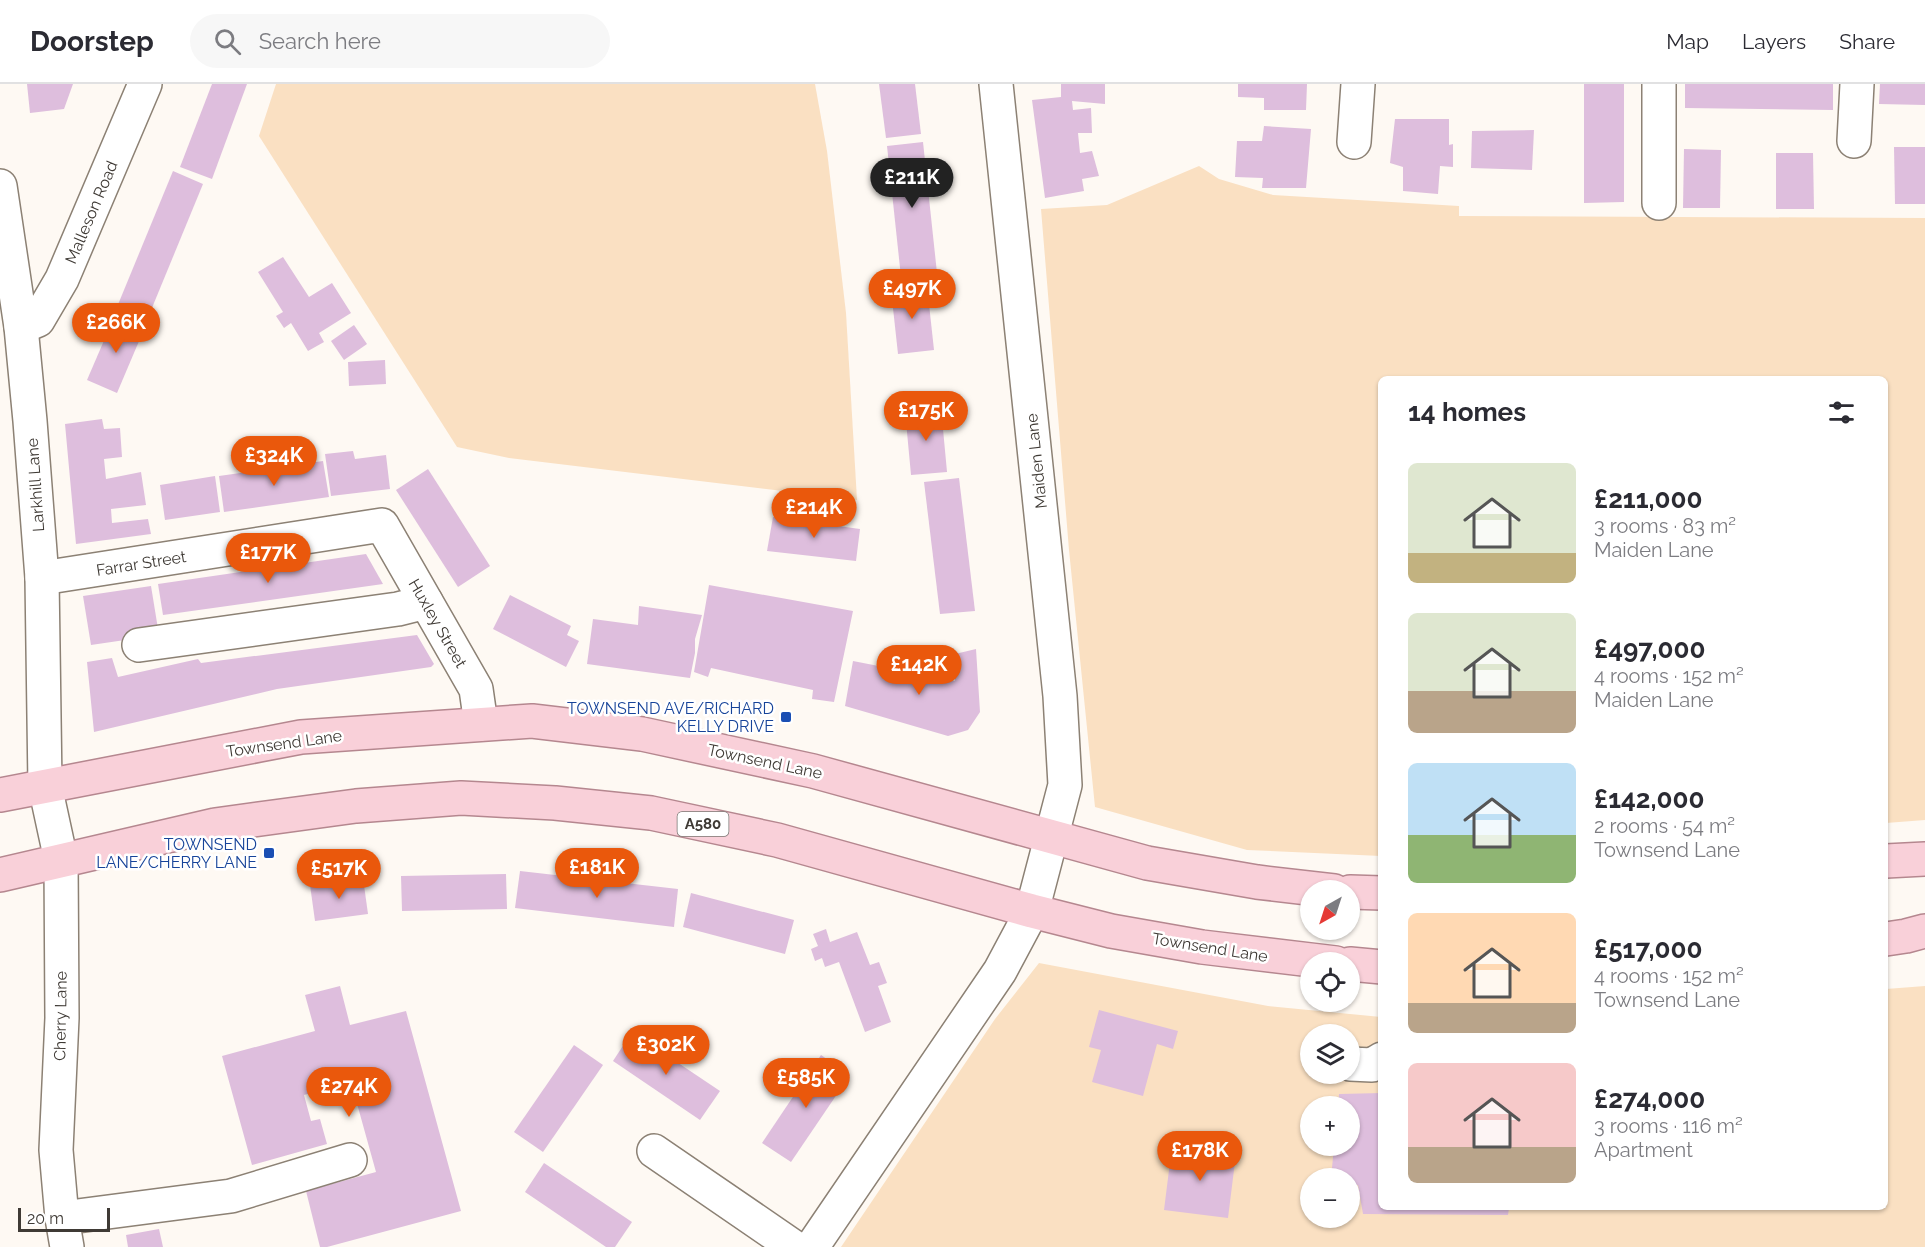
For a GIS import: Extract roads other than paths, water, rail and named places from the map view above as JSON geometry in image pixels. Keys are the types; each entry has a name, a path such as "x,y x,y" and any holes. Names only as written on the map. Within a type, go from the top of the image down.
{"main road":[{"name":"Townsend Lane","path":"0,795 301,736 532,721 642,734 813,771 1147,864 1300,887"},
{"name":"Townsend Lane","path":"61,860 214,825 357,806 461,798 555,803 651,813 777,840 1111,931 1191,945 1300,959"},
{"path":"1888,861 1925,859"},
{"name":"A580","path":"0,875 61,860"},
{"path":"1360,892 1378,893"},
{"path":"1888,939 1925,931"},
{"path":"1360,965 1378,967"}],"street":[{"name":"Malleson Road","path":"21,327 38,320 62,279 145,84"},
{"name":"Maiden Lane","path":"813,1247 1000,972 1032,911 1065,785 1060,696 996,84"},
{"path":"1354,142 1358,84"},
{"path":"1659,84 1659,204"},
{"path":"1854,141 1857,84"},
{"name":"Larkhill Lane","path":"0,186 21,327 42,578 45,786"},
{"name":"Farrar Street","path":"42,578 382,525"},
{"name":"Huxley Street","path":"382,525 476,689 481,724"},
{"path":"139,645 398,609 426,602"},
{"name":"Cherry Lane","path":"45,786 61,860 62,1018 56,1150 64,1232"},
{"path":"1360,1064 1372,1065 1378,1061"},
{"path":"654,1151 794,1247"},
{"path":"64,1232 231,1196 350,1160"}],"place":[{"name":"TOWNSEND AVE/RICHARD KELLY DRIVE","path":"786,717"},
{"name":"TOWNSEND LANE/CHERRY LANE","path":"269,853"}]}
